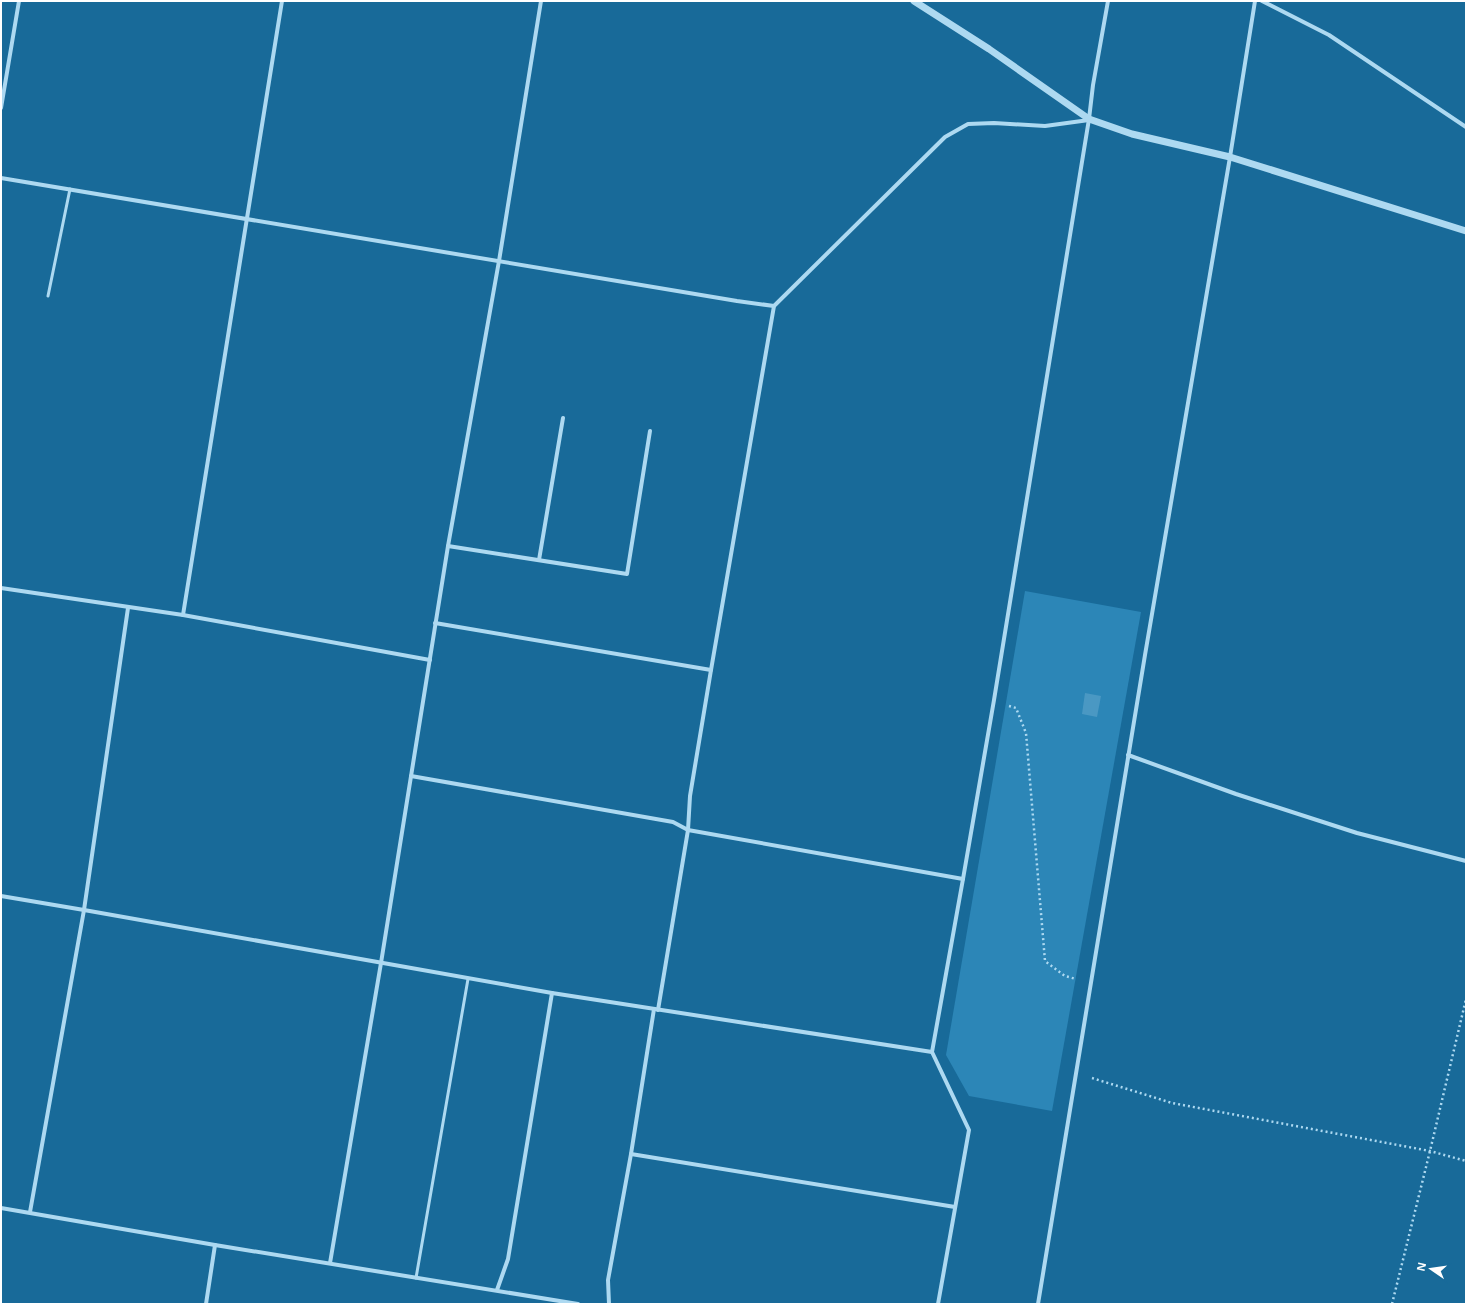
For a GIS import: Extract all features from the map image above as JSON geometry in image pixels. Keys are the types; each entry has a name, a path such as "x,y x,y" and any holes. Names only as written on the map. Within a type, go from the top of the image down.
{"street":[{"path":"1,108 19,1"},
{"path":"183,615 282,1"},
{"path":"330,1263 381,963 435,623 499,261 541,1"},
{"path":"914,1 988,49 1089,120 1132,134 1230,157 1466,230"},
{"path":"938,1304 969,1130 932,1052 994,700 1089,120 1093,85 1108,1"},
{"path":"1038,1304 1128,756 1230,157 1255,1"},
{"path":"1262,1 1329,35 1466,127"},
{"path":"609,1304 608,1280 688,830 690,796 774,306 945,137 968,124 994,123 1045,126 1089,120"},
{"path":"1,178 247,218 362,239 774,306"},
{"path":"539,560 563,418"},
{"path":"448,546 627,574 650,431"},
{"path":"1,588 183,615 430,660"},
{"path":"30,1212 84,910 128,608"},
{"path":"435,623 711,670"},
{"path":"1128,756 1357,834 1466,861"},
{"path":"411,776 673,822 688,830 963,879"},
{"path":"1,896 552,994 932,1052"},
{"path":"497,1290 508,1259 552,994"},
{"path":"631,1154 955,1207"},
{"path":"1,1208 578,1304"},
{"path":"206,1304 215,1244"}],"lane":[{"path":"48,296 70,189"},
{"path":"416,1278 468,979"}],"path":[{"path":"994,700 1016,708 1026,733 1045,961 1065,976 1091,983"},
{"path":"1392,1304 1466,999"},
{"path":"1076,1073 1172,1103 1430,1151 1466,1161"}],"shaded area":[{"path":"1025,591 1141,612 1052,1111 969,1096 946,1055"}],"building":[{"path":"1085,693 1101,696 1097,717 1082,714"}]}
